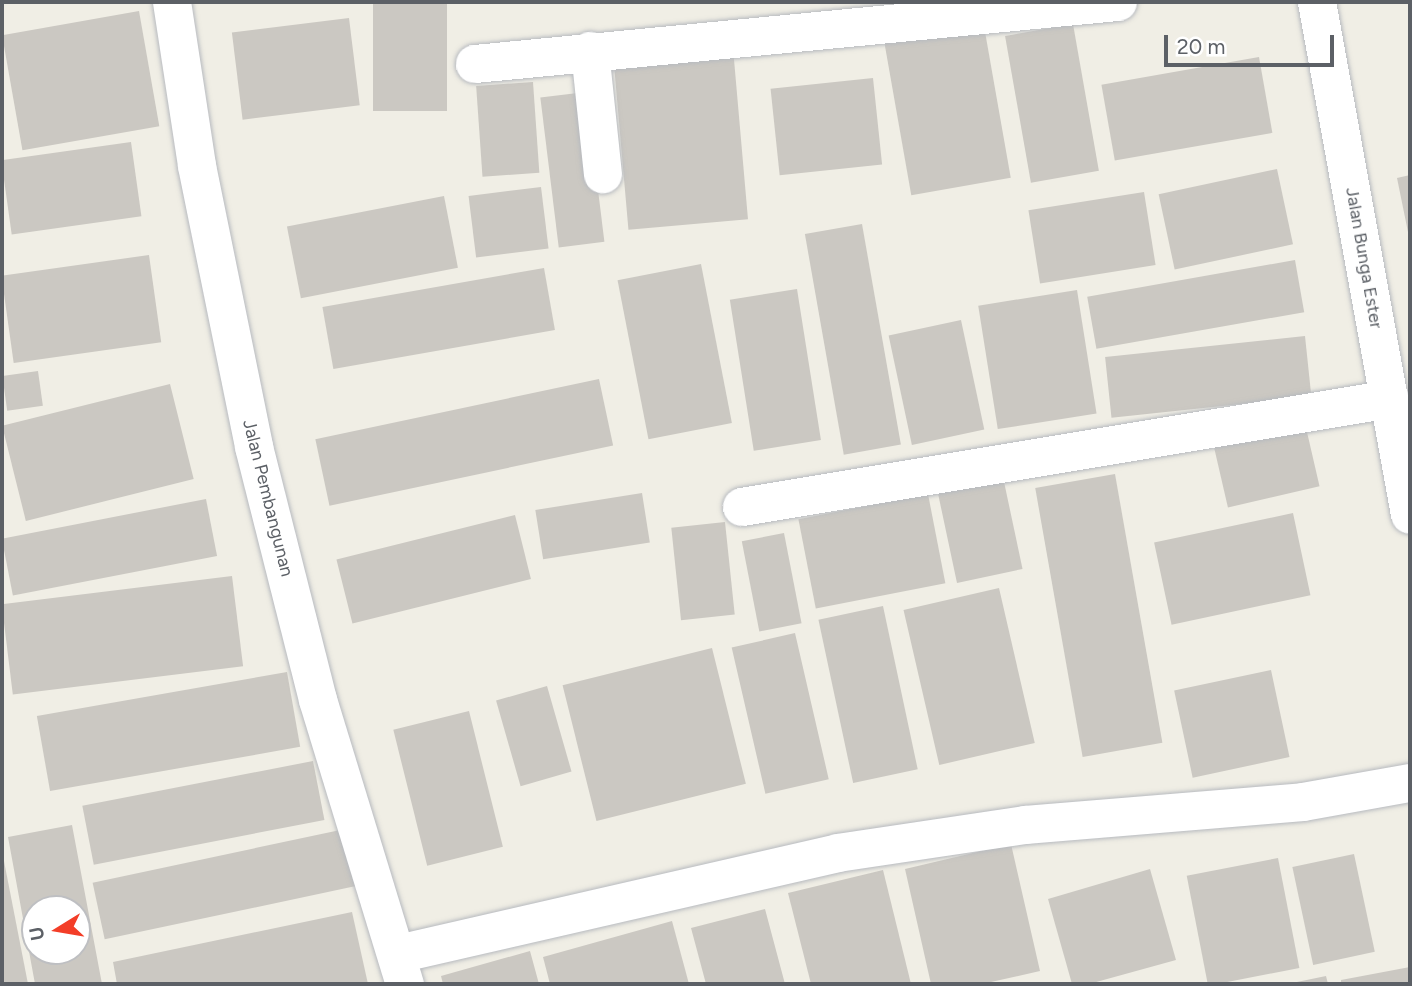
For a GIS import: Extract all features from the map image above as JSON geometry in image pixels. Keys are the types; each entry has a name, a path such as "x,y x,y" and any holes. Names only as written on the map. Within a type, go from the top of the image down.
{"street":[{"name":"Jalan Pembangunan","path":"172,2 197,166 254,447 318,700 402,969"},
{"path":"475,64 1118,2"},
{"name":"Jalan Bunga Ester","path":"1317,2 1410,515"},
{"path":"590,51 603,174"},
{"path":"742,507 1390,399"},
{"path":"402,969 838,853 1025,825 1290,804 1410,783"}],"building":[{"path":"373,2 447,2 447,111 373,111"},
{"path":"139,11 159,126 22,150 2,35"},
{"path":"349,18 360,105 243,120 232,32"},
{"path":"1073,24 1099,171 1031,183 1005,36"},
{"path":"984,26 1011,178 911,195 885,44"},
{"path":"733,48 748,219 628,230 613,58"},
{"path":"1259,57 1272,133 1115,161 1101,85"},
{"path":"873,78 882,165 780,175 771,89"},
{"path":"533,82 539,173 482,177 476,86"},
{"path":"586,92 604,242 559,247 540,98"},
{"path":"131,142 141,216 12,235 2,160"},
{"path":"1277,169 1293,244 1175,269 1159,194"},
{"path":"1410,175 1410,237 1409,237 1397,178"},
{"path":"541,187 549,249 476,257 469,196"},
{"path":"1144,192 1156,265 1040,283 1028,210"},
{"path":"444,196 458,268 301,298 287,227"},
{"path":"862,224 901,445 844,455 805,234"},
{"path":"149,255 161,342 14,363 2,276"},
{"path":"1295,260 1304,312 1096,349 1087,297"},
{"path":"701,264 732,423 648,439 618,280"},
{"path":"544,268 555,330 333,369 322,307"},
{"path":"797,289 821,440 754,451 730,300"},
{"path":"1077,290 1097,413 998,429 978,306"},
{"path":"961,320 984,430 912,445 889,335"},
{"path":"1305,336 1311,397 1111,418 1105,357"},
{"path":"38,371 43,406 7,411 2,376"},
{"path":"599,379 613,446 329,506 315,439"},
{"path":"170,384 194,479 26,521 2,426"},
{"path":"1304,419 1320,486 1228,507 1212,440"},
{"path":"1115,474 1162,743 1083,757 1035,488"},
{"path":"1003,477 1023,569 957,583 937,491"},
{"path":"642,493 650,542 543,559 535,510"},
{"path":"928,494 945,583 816,609 798,519"},
{"path":"206,499 217,556 13,596 2,539"},
{"path":"1293,513 1310,595 1172,625 1154,543"},
{"path":"515,515 531,579 352,624 336,560"},
{"path":"725,522 735,614 681,620 671,528"},
{"path":"784,533 802,623 759,632 742,541"},
{"path":"232,576 243,666 13,695 2,604"},
{"path":"999,588 1035,743 939,765 904,610"},
{"path":"883,606 918,769 853,783 818,620"},
{"path":"795,633 829,779 765,794 732,648"},
{"path":"712,648 746,784 596,821 563,685"},
{"path":"1271,670 1290,757 1193,778 1174,691"},
{"path":"287,672 300,747 50,791 37,716"},
{"path":"547,686 572,772 521,786 496,701"},
{"path":"469,711 503,847 427,866 393,730"},
{"path":"313,761 324,820 94,865 82,806"},
{"path":"72,825 85,895 21,895 21,908 8,837"},
{"path":"345,829 357,886 105,939 93,883"},
{"path":"1011,844 1040,971 982,984 931,984 905,869"},
{"path":"1354,854 1375,952 1313,965 1292,867"},
{"path":"3,856 21,948 21,965 24,965 28,984 2,984"},
{"path":"1278,858 1299,968 1208,984 1187,876"},
{"path":"1150,869 1176,960 1089,984 1072,984 1048,899"},
{"path":"883,870 911,984 811,984 788,893"},
{"path":"765,909 785,984 706,984 691,928"},
{"path":"352,912 368,984 117,984 113,962"},
{"path":"672,921 689,984 550,984 543,957"},
{"path":"91,926 102,984 35,984 32,965 91,965"},
{"path":"530,951 539,984 443,984 441,976"},
{"path":"1410,967 1410,984 1341,984 1341,980"},
{"path":"1326,976 1328,984 1292,984 1292,983"}]}
